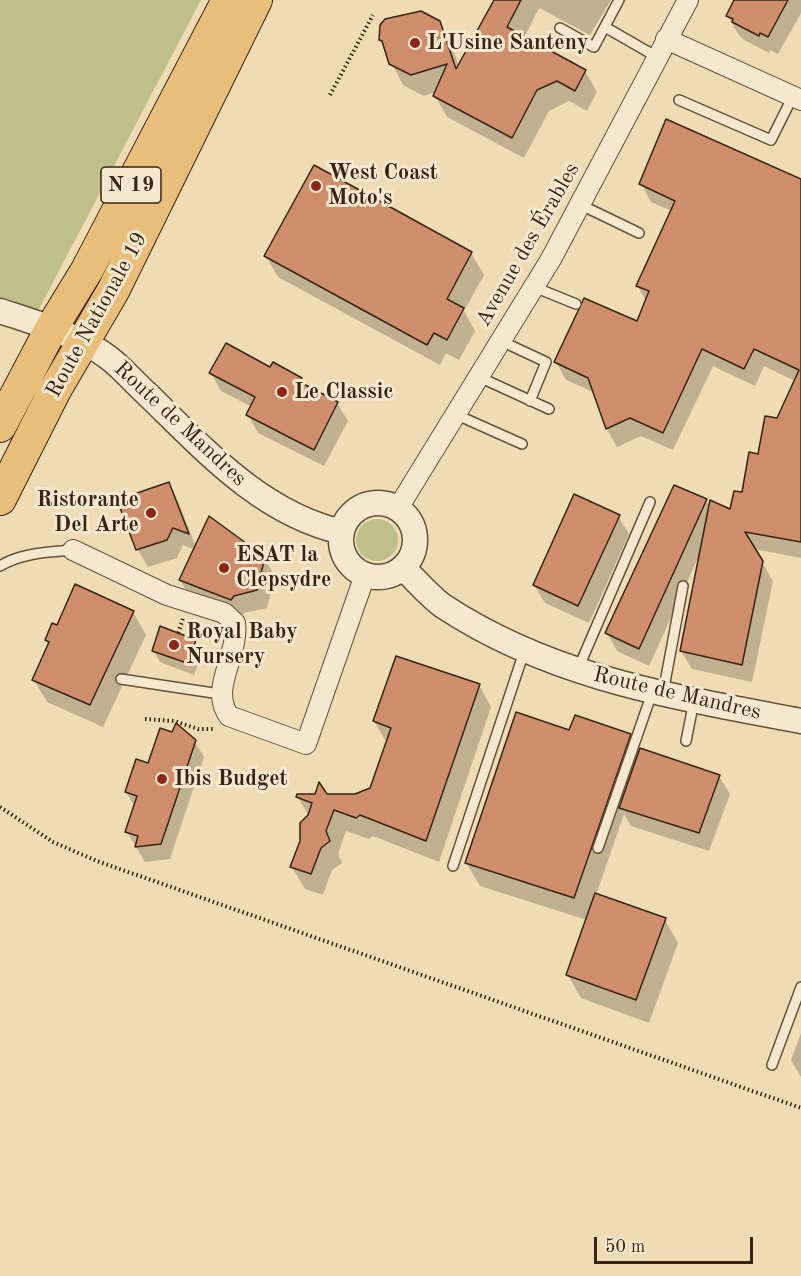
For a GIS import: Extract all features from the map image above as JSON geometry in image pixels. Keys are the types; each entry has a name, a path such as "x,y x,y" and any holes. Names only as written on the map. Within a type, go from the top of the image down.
{"main road":[{"name":"Route Nationale 19","path":"0,426 51,330 87,270 228,0"},
{"name":"Route Nationale 19","path":"0,499 55,390 113,291 256,0"}],"street":[{"name":"Avenue des Érables","path":"398,508 457,415 582,205 688,0"},
{"path":"666,39 797,98"},
{"name":"Route de Mandres","path":"0,311 83,343 109,358 225,470 258,495 298,518 342,532"},
{"path":"375,502 398,508 407,516 416,537 411,559 403,568 385,577 365,575 356,570 343,553 342,532 354,512 364,505 375,502"},
{"path":"73,550 166,595 224,613 235,623 237,638 220,694 222,706 230,716 306,744 365,575"},
{"name":"Route de Mandres","path":"403,568 442,605 525,649 577,671 657,694 801,722"}],"lane":[{"path":"560,28 594,47 619,0"},
{"path":"604,27 657,57"},
{"path":"679,100 771,140 797,98"},
{"path":"582,205 639,233"},
{"path":"534,287 576,304"},
{"path":"501,341 546,362 530,400"},
{"path":"479,378 549,409"},
{"path":"457,415 522,444"},
{"path":"577,671 650,502"},
{"path":"0,566 8,561 41,553 73,550"},
{"path":"598,848 657,694 683,586"},
{"path":"453,866 525,649"},
{"path":"121,679 220,694"},
{"path":"686,741 694,701"},
{"path":"772,1065 801,987"}],"path":[{"path":"330,95 373,15"},
{"path":"145,719 174,721 198,729 220,729"},
{"path":"0,807 53,842 97,861 801,1108"}],"green space":[{"path":"0,0 201,0 38,311 0,298"},
{"path":"377,519 385,520 392,525 397,532 397,548 392,555 385,560 377,561 369,560 362,555 357,548 356,540 357,532 362,525 369,520"}],"building":[{"path":"494,0 521,0 507,27 586,70 575,91 557,81 537,90 512,138 433,96 447,64 411,75 389,64 382,41 379,40 380,25 385,19 421,11 440,21 456,69"},
{"path":"734,0 788,0 768,37 760,33 759,36 732,22 733,19 726,16"},
{"path":"666,119 801,179 801,542 745,532 763,561 742,665 680,651 710,500 730,509 734,491 742,492 749,452 758,454 765,416 777,418 799,370 754,349 744,369 702,349 663,433 630,418 606,429 588,378 554,362 584,298 637,321 649,291 636,286 675,201 639,184"},
{"path":"314,165 472,252 447,299 464,308 447,340 434,333 427,345 264,256"},
{"name":"Le Classic","path":"226,343 270,367 273,362 302,378 300,382 338,402 314,450 246,415 255,397 209,373"},
{"name":"Ristorante Del Arte","path":"169,482 189,534 173,528 167,540 136,550 117,500"},
{"path":"674,485 707,499 639,649 605,633"},
{"path":"574,494 620,515 578,606 533,585"},
{"name":"ESAT la Clepsydre","path":"209,516 265,557 257,590 234,596 231,600 179,580"},
{"path":"75,584 134,611 90,705 32,680 49,642 45,640 52,623 57,625"},
{"name":"Royal Baby Nursery","path":"160,626 196,640 187,663 152,651"},
{"path":"396,656 480,684 426,841 360,815 356,818 334,810 326,831 330,841 321,848 311,874 290,867 300,841 300,823 308,815 312,803 296,797 297,794 315,794 319,782 327,794 355,794 370,788 391,728 373,721"},
{"path":"516,712 569,730 575,715 631,734 574,898 465,863"},
{"name":"Ibis Budget","path":"176,723 196,740 161,844 135,847 138,836 125,832 137,796 125,792 136,759 148,763 160,728 172,732"},
{"path":"640,748 720,775 699,833 619,808"},
{"path":"595,893 666,918 636,1000 566,975"}],"place":[{"name":"L'Usine Santeny","path":"415,43"},
{"name":"West Coast Moto's","path":"316,186"},
{"name":"Le Classic","path":"282,392"},
{"name":"Ristorante Del Arte","path":"151,513"},
{"name":"ESAT la Clepsydre","path":"224,568"},
{"name":"Royal Baby Nursery","path":"174,645"},
{"name":"Ibis Budget","path":"162,779"}]}
